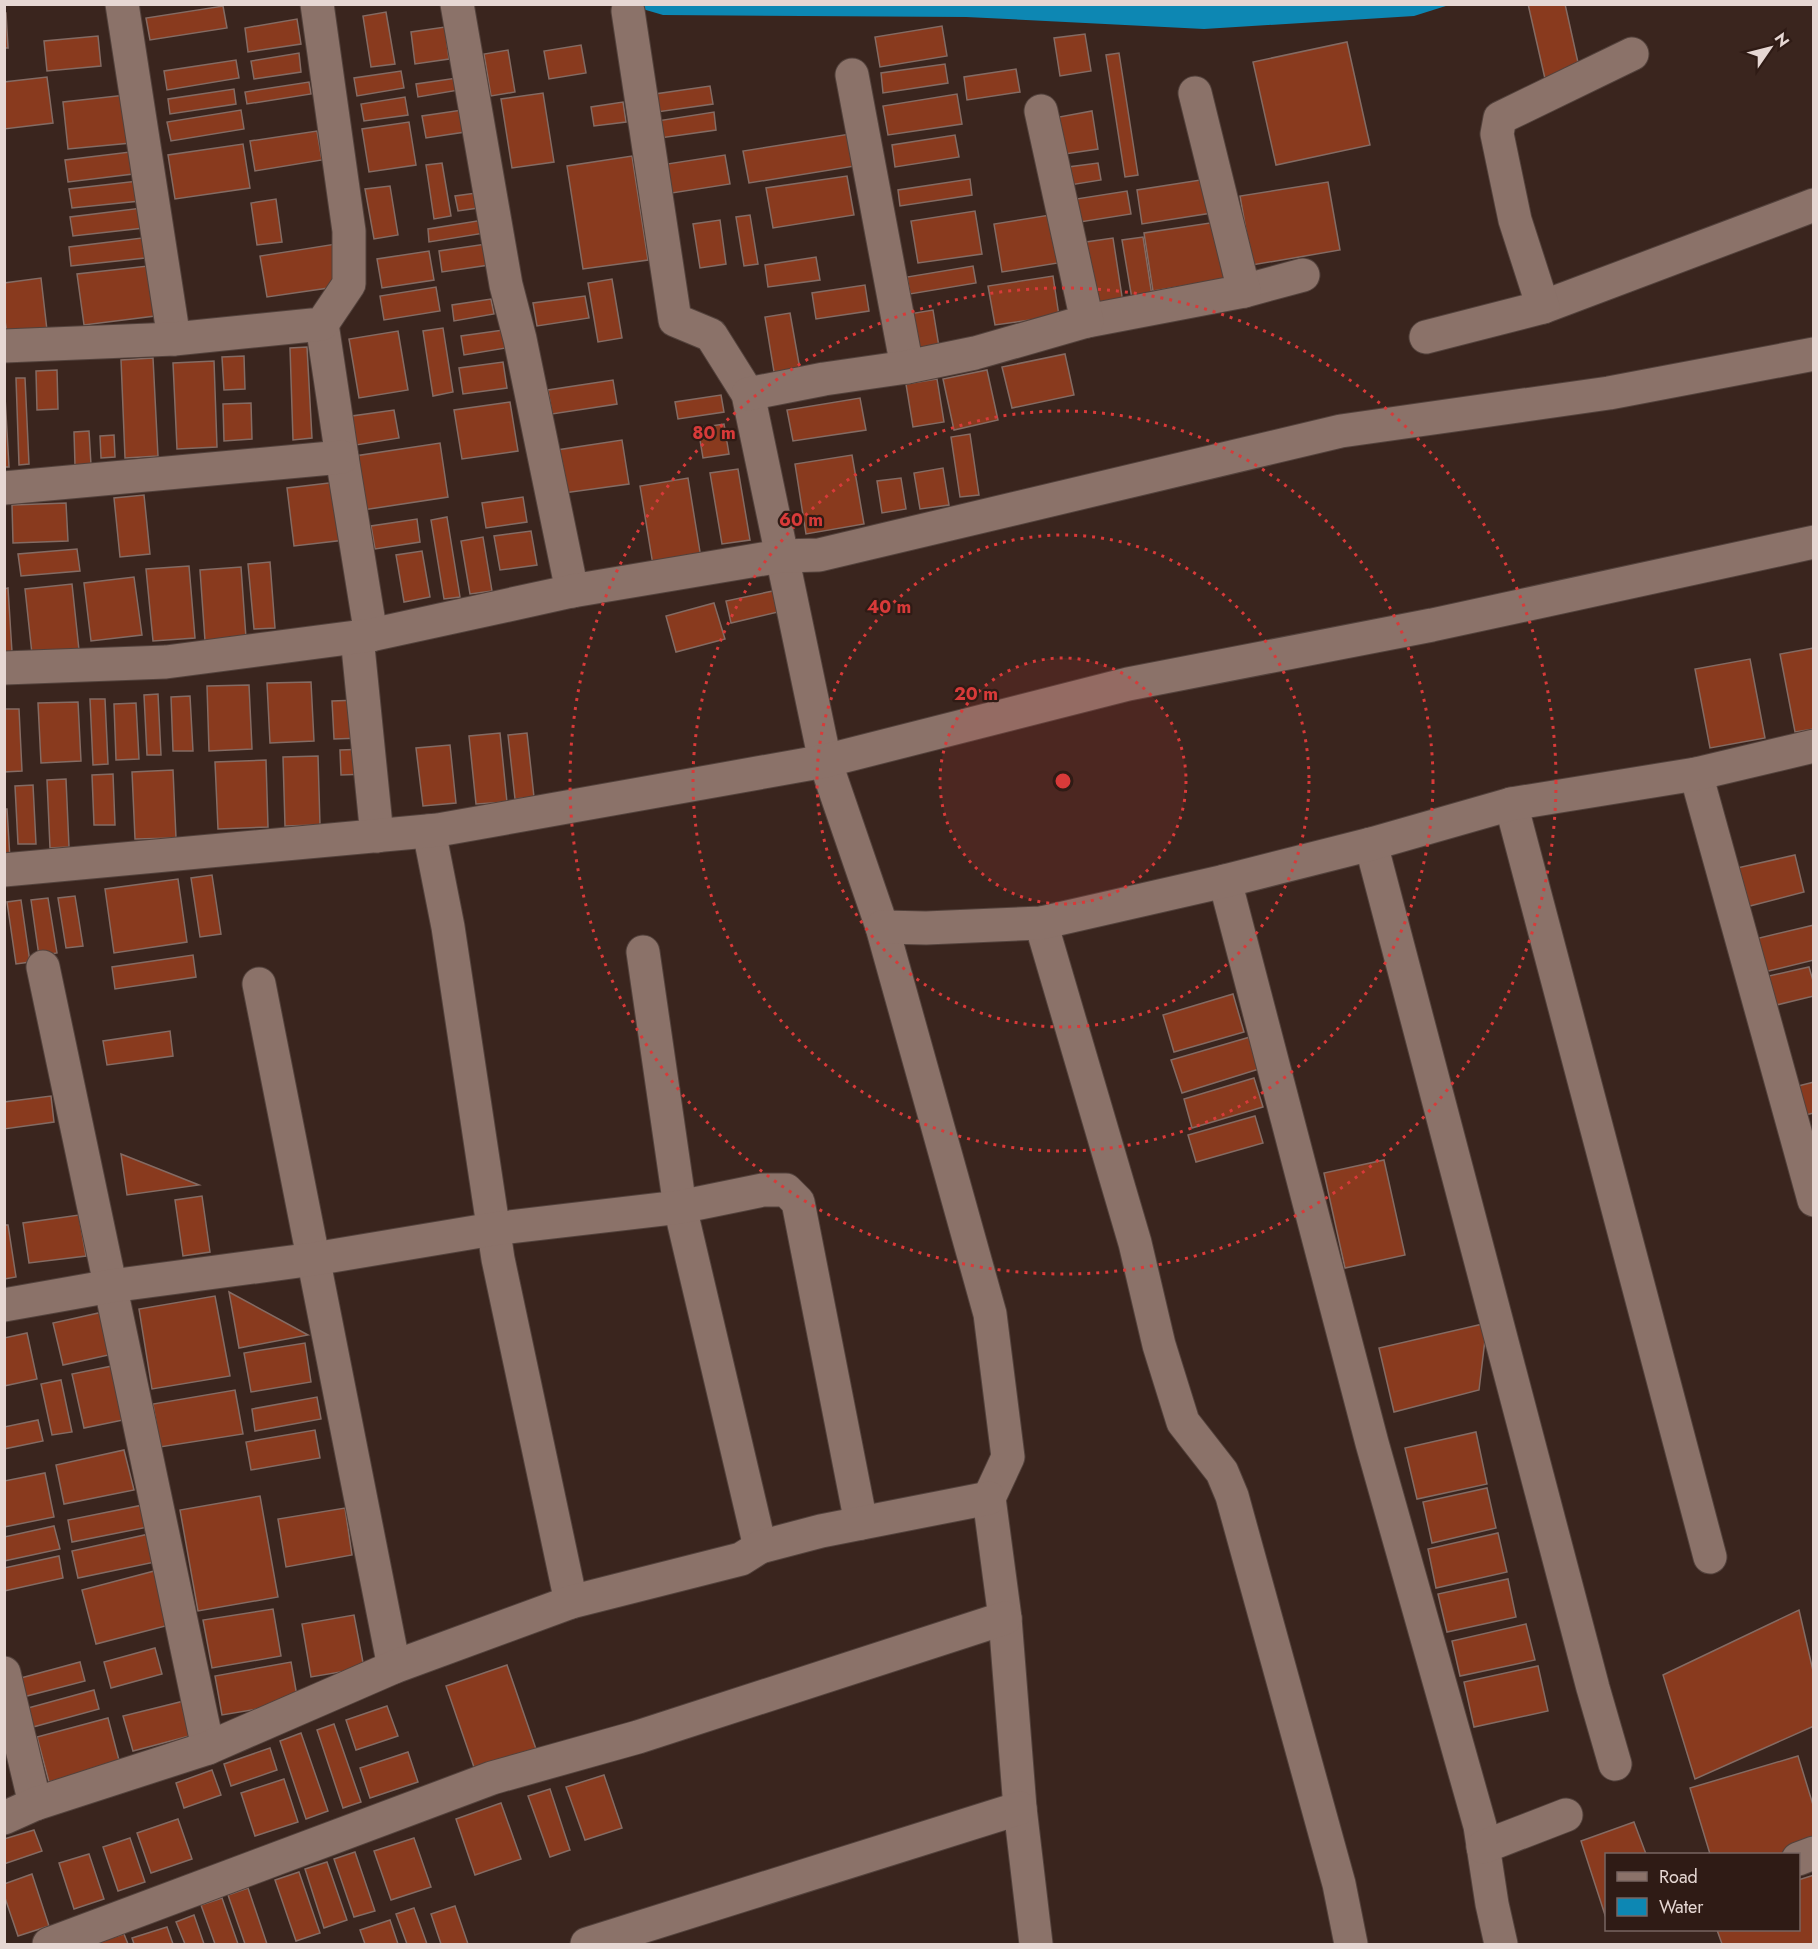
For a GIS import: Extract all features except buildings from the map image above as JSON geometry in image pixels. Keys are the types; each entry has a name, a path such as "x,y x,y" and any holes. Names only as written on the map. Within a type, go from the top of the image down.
{"street":[{"path":"122,4 174,339"},
{"path":"316,4 349,231 349,284 322,324 342,457 364,636 377,836"},
{"path":"457,4 506,285 520,339 572,591"},
{"path":"628,11 675,320 711,335 748,394 825,761 882,927 990,1314 1008,1457 989,1498 1005,1618 1020,1808 1036,1944"},
{"path":"1543,307 1515,220 1497,134 1500,118 1632,54"},
{"path":"852,75 907,367"},
{"path":"1195,93 1244,291"},
{"path":"1041,111 1087,321"},
{"path":"1426,337 1543,307 1814,205"},
{"path":"748,394 975,353 1087,321 1244,291 1303,275"},
{"path":"4,346 174,339 322,324"},
{"path":"4,668 166,662 364,636 572,591 781,556 819,555 1341,431 1609,393 1814,354"},
{"path":"4,488 342,457"},
{"path":"4,870 429,831 825,761 1128,684 1432,625 1814,542"},
{"path":"882,927 926,928 1041,923 1225,881 1371,844 1511,804 1696,774 1814,746"},
{"path":"1696,774 1814,1200"},
{"path":"1511,804 1710,1557"},
{"path":"429,831 450,938 498,1259 572,1602"},
{"path":"1371,844 1615,1764"},
{"path":"1225,881 1372,1443 1480,1826 1492,1904 1501,1944"},
{"path":"1041,923 1135,1243 1159,1345 1183,1422 1222,1472 1232,1496 1336,1872 1351,1944"},
{"path":"644,952 680,1207 760,1547"},
{"path":"43,967 208,1748"},
{"path":"259,984 394,1666"},
{"path":"4,1305 111,1286 314,1259 493,1229 680,1207 763,1190 786,1190 798,1202 861,1523"},
{"path":"4,1818 35,1804 208,1748 394,1666 572,1602 741,1559 760,1547 820,1531 989,1498"},
{"path":"49,1944 492,1778 639,1737 1005,1618"},
{"path":"4,1673 35,1804"},
{"path":"587,1944 1020,1808"},
{"path":"1483,1847 1566,1815"}],"water":[{"path":"629,5 1449,5 1414,16 1204,29 966,17 663,15"}]}
